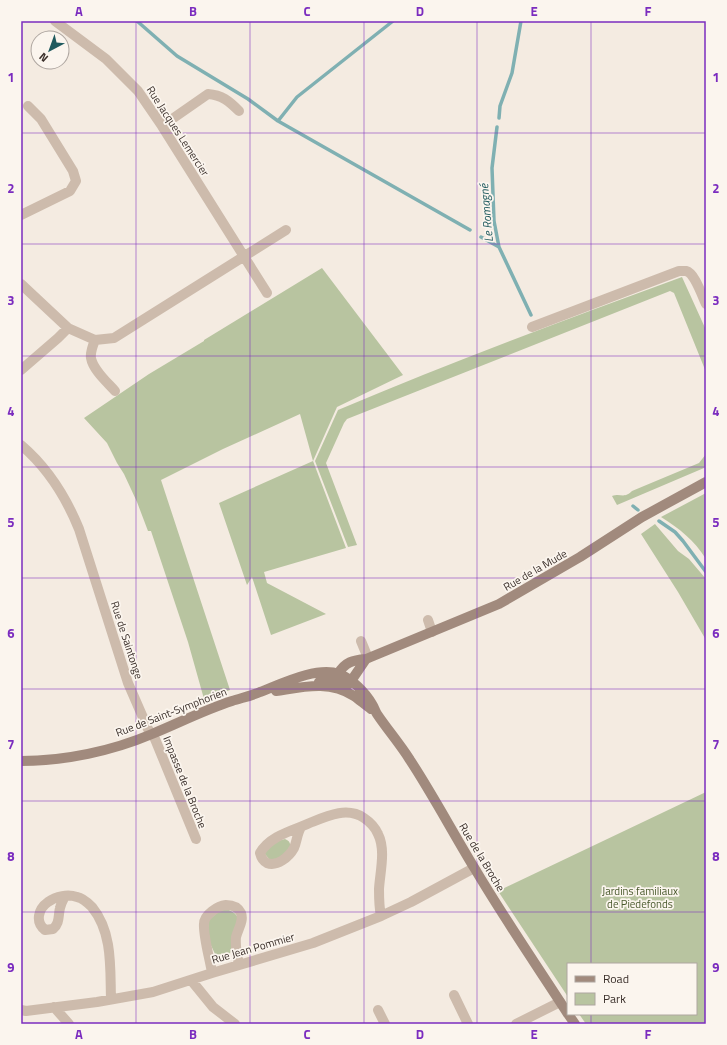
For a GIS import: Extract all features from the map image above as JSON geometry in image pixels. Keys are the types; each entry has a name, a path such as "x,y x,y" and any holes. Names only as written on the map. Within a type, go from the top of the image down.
{"street":[{"name":"Rue Jacques Lemercier","path":"55,21 106,59 138,91 162,126 267,293"},
{"path":"162,126 208,94 216,94 227,99 239,111"},
{"path":"21,215 70,191 76,181 73,171 41,119 28,106"},
{"path":"21,284 68,328 95,340 114,338 286,230"},
{"path":"532,327 685,271 694,278 706,304"},
{"path":"21,370 68,328"},
{"path":"95,340 91,350 91,358 94,367 115,391"},
{"name":"Rue de Saintonge","path":"21,445 50,475 70,508 86,551 128,683 148,729 152,734"},
{"name":"Rue de la Mude","path":"338,674 347,663 367,658 505,601 580,557 642,517 706,482"},
{"path":"428,620 432,632"},
{"path":"314,685 328,679 349,684 367,658 361,641"},
{"name":"Rue de Saint-Symphorien","path":"21,761 40,761 113,748 152,734 186,718 259,693 271,687 310,675 329,672 338,674"},
{"path":"338,674 351,682 369,699 376,712"},
{"name":"Rue de Saint-Symphorien","path":"259,693 314,685 329,686 347,692 376,712"},
{"name":"Rue de la Broche","path":"376,712 409,759 474,868 567,1012"},
{"name":"Impasse de la Broche","path":"152,734 196,839"},
{"path":"301,827 324,816 343,812 361,816 374,827 379,834 382,849 379,903 381,916"},
{"name":"Rue Jean Pommier","path":"23,1012 97,1002 153,992 313,943 381,916 411,902 474,868"},
{"path":"65,896 72,895 80,897 88,903 101,920 108,944 111,999"},
{"path":"212,973 204,924 208,916 216,908 231,905 237,907 240,912 242,918 236,937 239,965"},
{"path":"191,980 213,1007 236,1024"},
{"path":"454,995 468,1024"},
{"path":"516,1024 560,1002"},
{"path":"54,1007 69,1024"},
{"path":"378,1010 385,1024"},
{"name":"Rue de la Broche","path":"569,1015 575,1024"}],"green space":[{"path":"322,268 403,375 337,407 313,461 300,414 223,449 161,480 230,690 204,699 188,642 151,531 148,531 124,474 107,443 84,418 149,374"},
{"path":"682,277 706,330 706,372 674,293 670,291 347,419 326,463 357,545 348,547 315,461 338,410 466,358"},
{"path":"706,454 706,465 704,468 617,505 612,496 627,495 632,491 699,463"},
{"path":"313,461 346,548 264,572 267,583 326,614 271,635 252,577 247,585 219,503"},
{"path":"706,493 706,559 697,546 686,535 661,517"},
{"path":"655,524 678,551 689,559 706,579 706,640 678,592 641,534"},
{"name":"Jardins familiaux de Piedefonds","path":"706,792 706,1024 586,1024 580,1015 697,1015 697,963 567,963 567,995 498,891"},
{"path":"285,839 290,843 288,851 280,858 270,860 264,853 273,844"},
{"path":"226,909 235,913 238,923 231,951 229,955 222,957 215,954 209,941 208,921 219,911"}],"waterway":[{"path":"137,21 177,56 248,99 278,121 470,230"},
{"path":"278,121 297,97 393,21"},
{"name":"Le Romagné","path":"499,118 500,106 512,73 521,21"},
{"name":"Le Romagné","path":"497,127 492,168 494,221 499,247 531,315"},
{"path":"481,237 499,247"},
{"name":"Le Romagné","path":"633,506 638,510"},
{"name":"Le Romagné","path":"659,521 675,532 706,572"}]}
